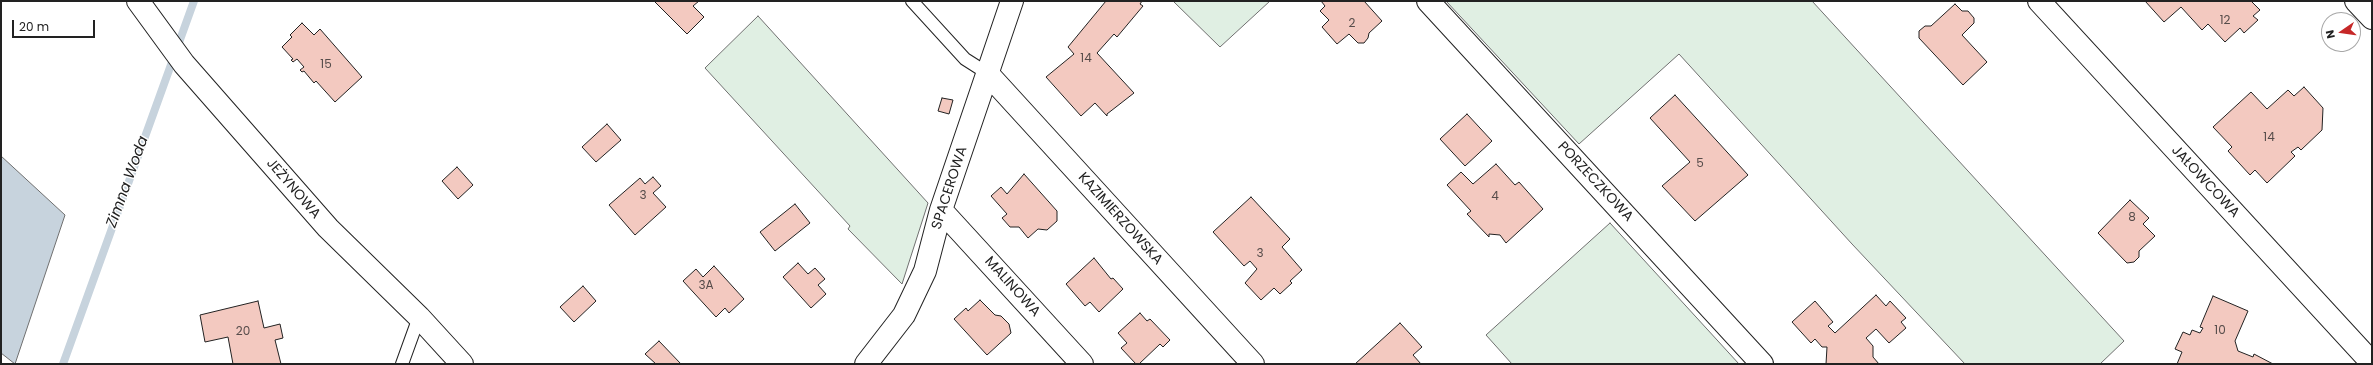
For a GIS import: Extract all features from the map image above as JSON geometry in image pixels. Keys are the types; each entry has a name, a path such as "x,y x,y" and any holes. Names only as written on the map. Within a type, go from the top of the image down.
{"street":[{"name":"JEŻYNOWA","path":"138,1 157,30 184,64 328,228 419,317 462,364"},
{"name":"SPACEROWA","path":"866,364 904,315 926,271 941,210 1012,1"},
{"name":"PORZECZKOWA","path":"1428,1 1762,364"},
{"name":"JAŁOWCOWA","path":"2039,1 2372,363"},
{"path":"2356,1 2372,18"},
{"name":"KAZIMIERZOWSKA","path":"987,73 1253,364"},
{"name":"MALINOWA","path":"941,210 1082,364"}],"lane":[{"path":"912,1 965,59 987,73"},
{"path":"402,364 419,317"}],"green space":[{"path":"1173,1 1270,1 1220,47"},
{"path":"1446,1 1812,1 2124,341 2100,364 1965,364 1852,244 1679,54 1579,144"},
{"path":"758,16 928,203 902,284 848,229 850,226 705,68"},
{"path":"1610,223 1739,364 1512,364 1486,335"}],"shaded area":[{"path":"1,156 65,215 15,364 1,353"}],"building":[{"path":"654,1 699,1 693,6 704,17 687,34"},
{"path":"1106,1 1142,1 1140,4 1143,6 1117,37 1114,34 1097,53 1134,93 1107,114 1107,116 1095,103 1081,116 1046,77 1074,54 1068,47"},
{"path":"1321,1 1364,1 1382,21 1369,33 1368,38 1364,43 1358,43 1349,34 1337,44 1322,27 1329,20 1320,11 1325,6"},
{"path":"2145,1 2251,1 2260,10 2253,16 2258,20 2244,33 2240,28 2225,42 2208,24 2202,30 2181,7 2164,22"},
{"path":"1955,4 1962,11 1968,11 1974,18 1974,23 1962,35 1987,62 1963,85 1919,38 1919,31 1925,26 1931,26"},
{"path":"302,23 314,35 320,29 362,77 335,102 316,81 314,83 304,71 302,72 300,70 304,67 297,59 293,62 291,60 293,59 282,47 292,37 290,35"},
{"path":"2304,87 2323,108 2322,130 2301,150 2298,147 2291,152 2295,156 2267,183 2255,170 2250,175 2228,151 2232,147 2213,127 2251,92 2267,109 2288,90 2294,96"},
{"path":"1675,95 1748,175 1695,221 1662,186 1690,162 1650,118"},
{"path":"942,98 953,100 949,114 938,111"},
{"path":"1467,114 1492,141 1465,166 1440,139"},
{"path":"607,124 621,140 596,162 582,147"},
{"path":"1496,164 1515,185 1519,182 1543,209 1506,243 1500,235 1489,234 1489,237 1467,214 1471,211 1447,185 1461,172 1473,184"},
{"path":"457,167 473,185 458,199 442,181"},
{"path":"1024,174 1057,211 1057,221 1047,230 1038,229 1028,238 1019,227 1010,227 1002,218 1007,214 991,196 1001,187 1007,194"},
{"path":"653,177 661,186 653,193 666,207 635,235 609,205 640,178 645,184"},
{"path":"1251,197 1290,239 1282,247 1302,270 1290,281 1292,283 1280,294 1274,288 1261,300 1245,283 1257,269 1250,261 1244,266 1213,232"},
{"path":"2130,200 2149,218 2143,224 2155,236 2139,251 2139,257 2134,262 2127,263 2098,233"},
{"path":"795,204 810,223 775,251 760,232"},
{"path":"1094,258 1111,279 1113,278 1123,289 1099,312 1090,302 1085,306 1066,284"},
{"path":"798,263 808,274 815,268 825,279 818,285 826,294 811,308 783,277"},
{"path":"714,266 744,299 729,313 725,308 716,317 683,281 696,269 703,277"},
{"path":"583,286 596,301 574,322 560,307"},
{"path":"1876,295 1886,306 1890,301 1906,318 1901,322 1906,328 1889,343 1876,329 1866,338 1873,346 1873,357 1879,364 1826,364 1827,347 1822,347 1815,339 1811,343 1792,322 1815,301 1833,322 1828,326 1835,333"},
{"path":"2213,296 2248,311 2235,341 2238,351 2253,357 2254,354 2273,364 2177,364 2182,352 2175,349 2183,332 2190,335 2192,330 2200,333 2203,328 2200,327"},
{"path":"980,300 995,315 1001,316 1009,324 1011,333 987,355 954,319 966,308 968,311"},
{"path":"258,301 264,328 280,324 283,338 275,340 281,364 233,364 228,337 205,342 200,315"},
{"path":"1140,313 1147,321 1150,319 1170,340 1163,347 1160,344 1139,364 1136,364 1121,348 1127,343 1118,333"},
{"path":"1400,323 1422,347 1413,355 1421,364 1355,364"},
{"path":"659,341 681,364 656,364 645,354"}],"waterway":[{"name":"Zimna Woda","path":"63,364 194,1"}]}
